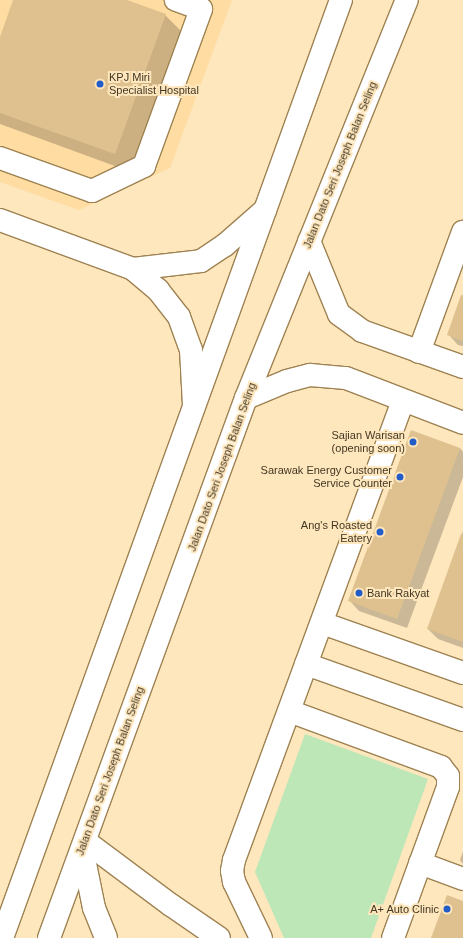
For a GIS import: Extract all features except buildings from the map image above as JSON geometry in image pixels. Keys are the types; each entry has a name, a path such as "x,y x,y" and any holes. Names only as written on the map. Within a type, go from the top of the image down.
{"main road":[{"path":"0,158 92,191 144,166 201,9 176,0"},
{"path":"2,938 341,0"},
{"name":"Jalan Dato Seri Joseph Balan Seling","path":"49,938 246,398 407,0"},
{"path":"133,269 201,262 225,245 265,210"},
{"path":"0,220 133,269 158,290 179,317 191,350 194,405"},
{"path":"419,352 463,232"},
{"path":"310,241 339,314 362,331 463,367"},
{"path":"246,398 286,381 310,376 346,378 463,423"},
{"path":"262,938 234,882 232,871 234,860 403,401"},
{"path":"322,623 463,673"},
{"path":"306,664 463,720"},
{"path":"289,711 441,767 448,776 448,787 393,938"},
{"path":"84,845 94,908 106,938"},
{"path":"84,845 218,938"},
{"path":"420,863 463,879"}],"shaded area":[{"name":"KPJ Miri Specialist Hospital","path":"0,0 232,0 170,168 79,210 0,182"}],"green space":[{"path":"305,734 428,779 371,938 284,938 255,872"}],"place":[{"name":"KPJ Miri Specialist Hospital","path":"100,84"},
{"name":"Sajian Warisan (opening soon)","path":"413,442"},
{"name":"Sarawak Energy Customer Service Counter","path":"400,477"},
{"name":"Ang's Roasted Eatery","path":"380,532"},
{"name":"Bank Rakyat","path":"359,593"},
{"name":"A+ Auto Clinic","path":"447,909"}]}
